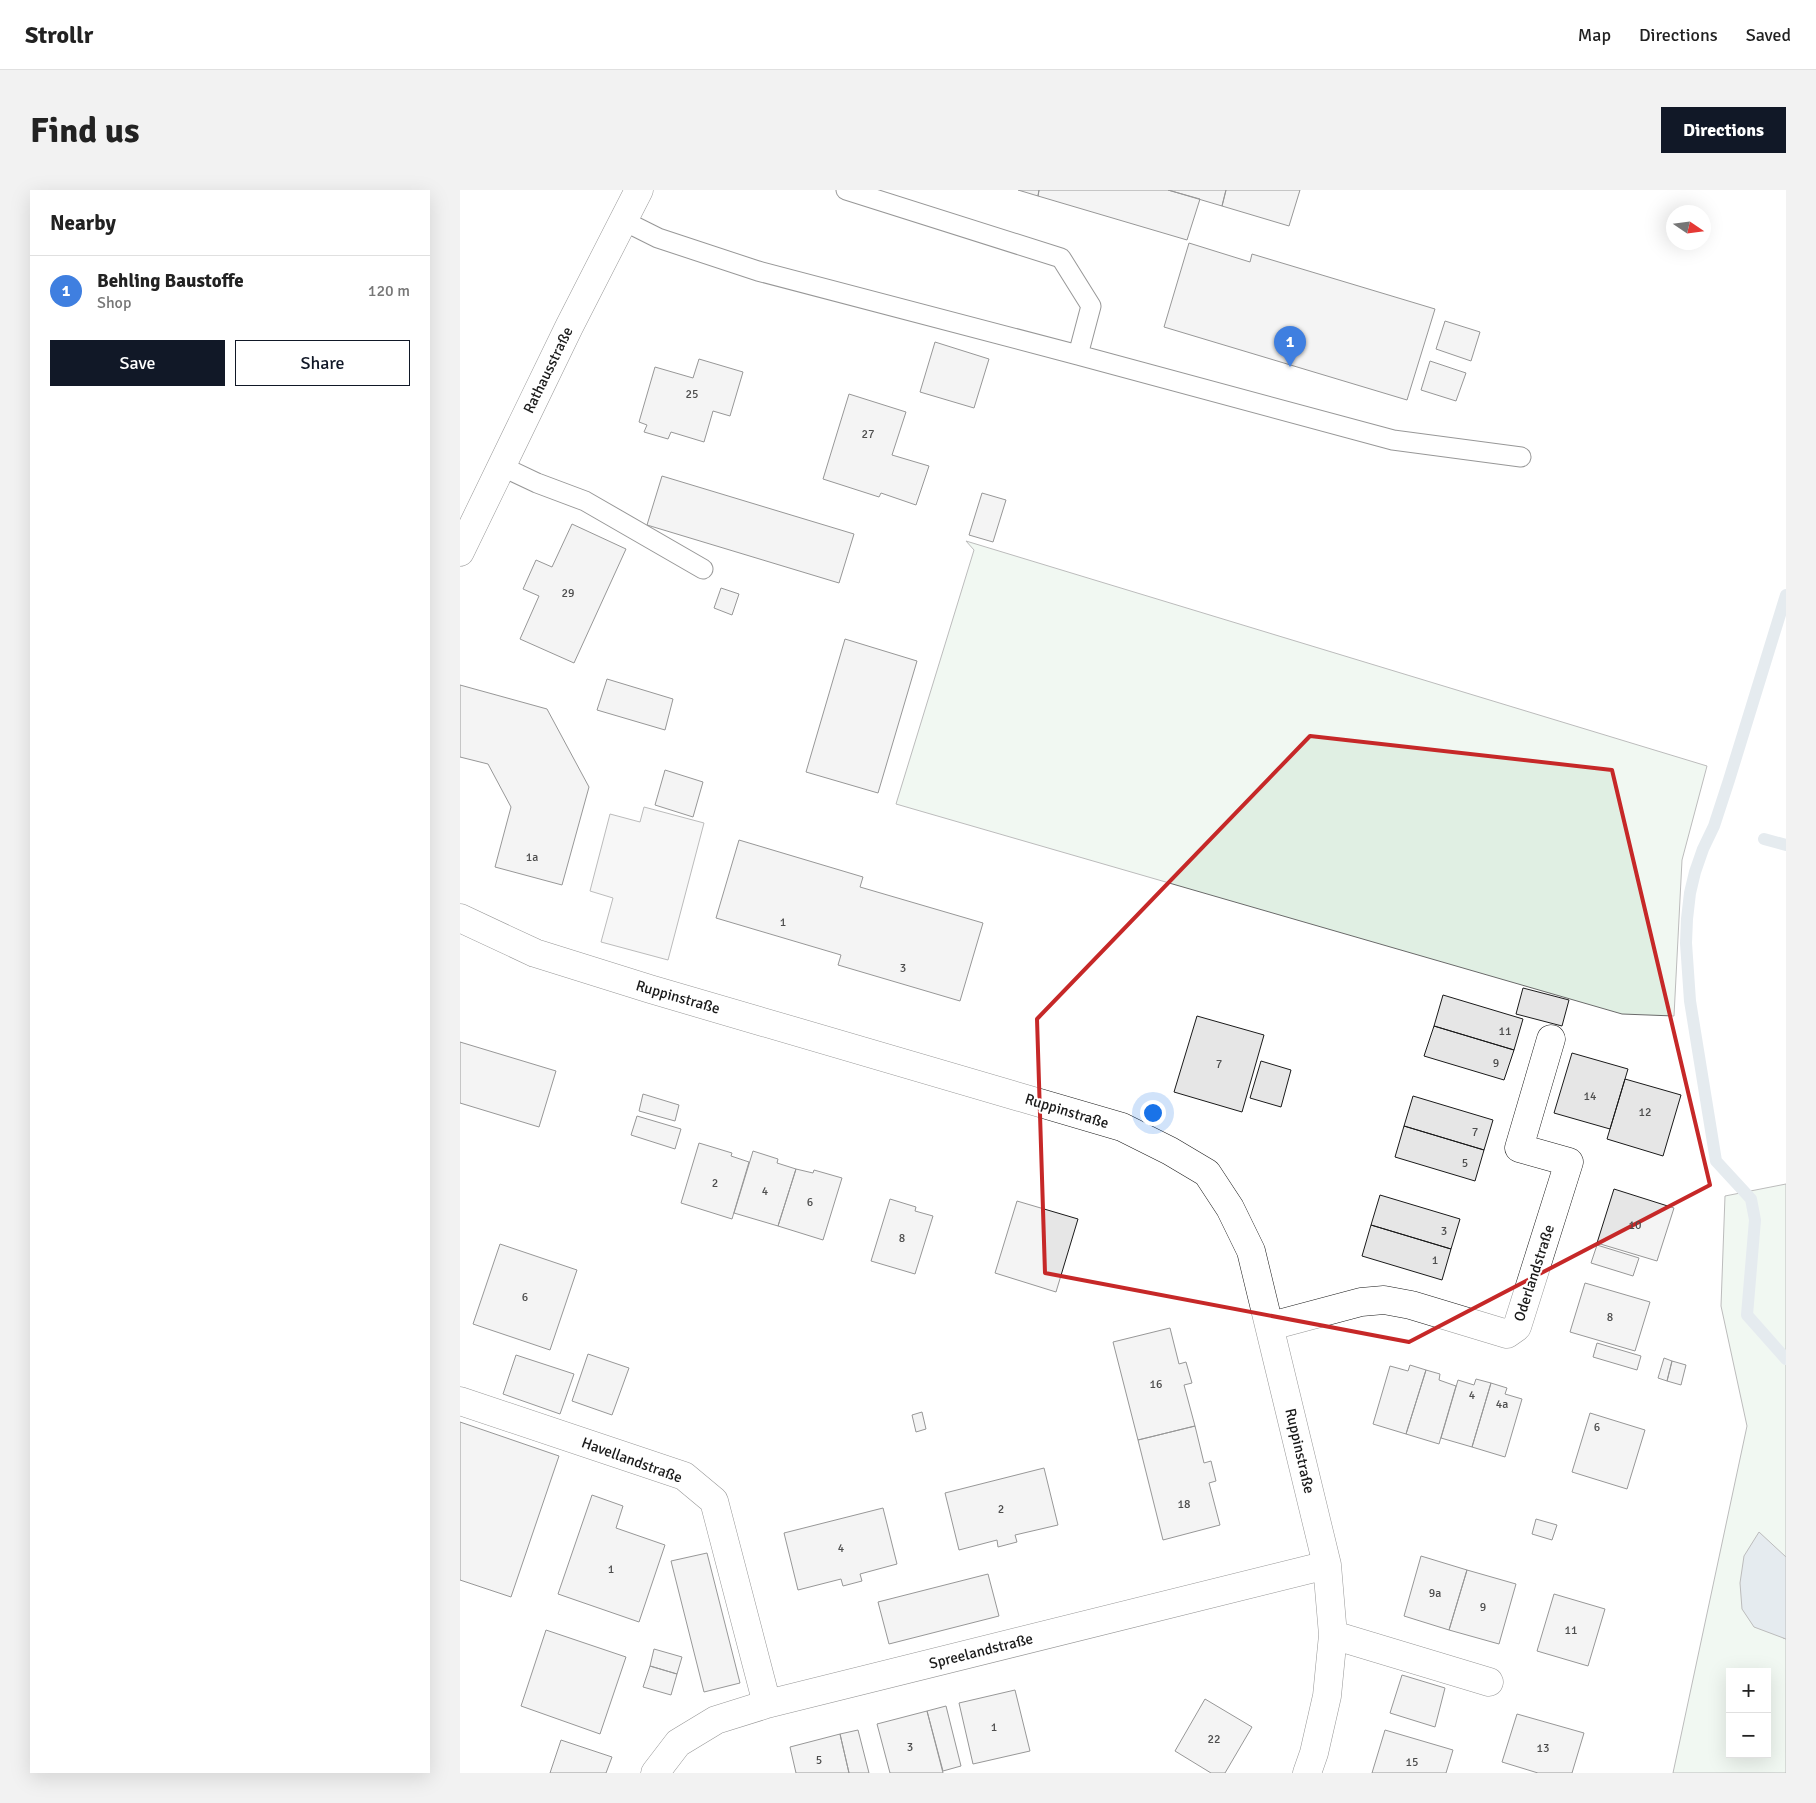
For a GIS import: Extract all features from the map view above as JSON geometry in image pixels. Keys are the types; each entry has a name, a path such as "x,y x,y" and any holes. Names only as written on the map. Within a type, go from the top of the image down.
{"street":[{"name":"Rathausstraße","path":"460,552 569,327 639,190"},
{"name":"Ruppinstraße","path":"460,918 535,953 650,989 1122,1127 1207,1172 1230,1208 1251,1251 1271,1326 1327,1565 1333,1635 1327,1696 1314,1754 1307,1773"},
{"name":"Oderlandstraße","path":"1271,1326 1361,1302 1384,1300 1507,1334 1517,1327 1569,1162 1519,1148 1551,1039"},
{"name":"Havellandstraße","path":"460,1401 684,1476 714,1501 767,1704"},
{"name":"Spreelandstraße","path":"655,1773 678,1743 716,1720 767,1704 1327,1565"},
{"path":"1333,1635 1489,1682"}],"lane":[{"path":"846,190 1061,258 1092,306 1078,355"},
{"path":"624,221 658,238 758,271 1393,440 1521,457"},
{"path":"501,466 537,483 585,501 703,569"}],"highlighted area":[{"path":"1310,736 1612,770 1710,1185 1409,1342 1045,1273 1037,1019"}],"green space":[{"path":"966,541 1707,766 1682,860 1674,1016 1622,1014 896,804 974,550"},
{"path":"1786,1184 1786,1557 1782,1555 1783,1638 1786,1639 1786,1773 1673,1773 1747,1426 1721,1306 1725,1196"}],"shaded area":[{"path":"644,807 704,823 668,960 601,942 613,898 590,891 610,814 640,822"},
{"path":"1759,1532 1786,1557 1786,1639 1754,1627 1742,1609 1740,1583 1744,1556"}],"building":[{"path":"1018,190 1039,190 1038,196"},
{"path":"1039,190 1168,190 1200,199 1187,240 1038,196"},
{"path":"1168,190 1226,190 1222,206"},
{"path":"1226,190 1300,190 1289,226 1222,206"},
{"path":"1189,243 1250,262 1252,254 1435,309 1407,400 1164,327"},
{"path":"1445,321 1480,332 1471,361 1436,349"},
{"path":"935,342 989,359 974,408 920,392"},
{"path":"699,359 743,372 730,416 713,411 704,442 671,432 668,439 644,432 647,425 639,422 655,367 693,378"},
{"path":"1430,361 1466,373 1456,401 1421,390"},
{"path":"849,394 906,412 892,455 929,466 916,505 881,493 879,497 823,479"},
{"path":"662,476 854,534 839,583 647,525"},
{"path":"982,493 1006,500 993,542 969,535"},
{"path":"572,524 626,549 574,663 520,639 539,596 523,589 536,560 552,567"},
{"path":"721,588 739,594 732,615 714,608"},
{"path":"845,639 917,661 878,793 806,772"},
{"path":"607,679 673,699 665,730 597,710"},
{"path":"460,685 547,709 589,787 562,885 495,867 511,807 488,764 460,757"},
{"path":"665,770 703,782 693,817 655,805"},
{"path":"739,840 863,877 860,887 983,923 960,1001 838,965 841,955 716,918"},
{"path":"1523,988 1569,1000 1562,1026 1516,1014"},
{"path":"1443,995 1523,1019 1514,1050 1434,1026"},
{"path":"1197,1016 1264,1035 1242,1112 1174,1092"},
{"path":"1434,1026 1514,1050 1504,1080 1424,1056"},
{"path":"460,1042 556,1071 539,1127 460,1103"},
{"path":"1572,1053 1628,1069 1610,1129 1554,1113"},
{"path":"1261,1061 1291,1070 1281,1107 1250,1098"},
{"path":"1625,1079 1681,1095 1663,1156 1607,1139"},
{"path":"643,1094 679,1105 675,1121 639,1111"},
{"path":"1413,1096 1493,1120 1484,1150 1404,1126"},
{"path":"637,1116 681,1129 675,1149 631,1135"},
{"path":"1404,1126 1484,1150 1475,1181 1395,1157"},
{"path":"699,1143 732,1153 731,1156 749,1162 732,1219 681,1203"},
{"path":"753,1151 778,1159 777,1163 796,1169 778,1226 734,1213"},
{"path":"796,1169 813,1173 814,1170 842,1178 823,1240 778,1226"},
{"path":"1614,1189 1674,1208 1657,1261 1597,1243"},
{"path":"1380,1195 1460,1219 1451,1249 1371,1225"},
{"path":"890,1199 916,1207 915,1211 933,1216 915,1274 871,1261"},
{"path":"1017,1201 1078,1219 1056,1292 995,1273"},
{"path":"1371,1225 1451,1249 1442,1280 1362,1256"},
{"path":"500,1244 577,1270 550,1350 473,1324"},
{"path":"1597,1245 1639,1258 1633,1276 1591,1263"},
{"path":"1585,1283 1650,1302 1635,1351 1570,1332"},
{"path":"1170,1328 1179,1364 1186,1362 1192,1383 1184,1385 1195,1426 1138,1440 1113,1342"},
{"path":"1597,1343 1641,1356 1637,1370 1593,1357"},
{"path":"588,1354 629,1368 612,1415 572,1401"},
{"path":"516,1355 574,1374 560,1414 503,1394"},
{"path":"1664,1358 1672,1361 1667,1381 1658,1378"},
{"path":"1672,1361 1686,1365 1681,1385 1667,1381"},
{"path":"1410,1365 1426,1370 1406,1434 1373,1424 1390,1366 1408,1371"},
{"path":"1426,1370 1440,1374 1439,1380 1456,1386 1439,1444 1406,1434"},
{"path":"1476,1379 1491,1383 1472,1447 1441,1438 1458,1380 1474,1385"},
{"path":"1491,1383 1507,1388 1505,1394 1522,1399 1505,1457 1472,1447"},
{"path":"922,1412 926,1429 916,1432 912,1415"},
{"path":"1590,1413 1645,1430 1627,1489 1572,1472"},
{"path":"460,1422 559,1456 511,1597 460,1580"},
{"path":"1195,1426 1204,1463 1211,1461 1216,1481 1209,1483 1220,1525 1163,1540 1138,1440"},
{"path":"1044,1468 1058,1525 1015,1535 1017,1542 998,1547 997,1540 959,1550 945,1493"},
{"path":"592,1495 623,1506 616,1528 665,1545 639,1622 558,1594"},
{"path":"883,1508 897,1564 860,1574 862,1581 843,1586 841,1579 798,1590 784,1533"},
{"path":"1536,1519 1557,1525 1552,1540 1532,1534"},
{"path":"707,1553 740,1683 704,1692 671,1561"},
{"path":"1421,1556 1467,1570 1449,1630 1404,1616"},
{"path":"1467,1570 1516,1584 1499,1644 1449,1630"},
{"path":"988,1574 999,1616 889,1644 878,1602"},
{"path":"1554,1594 1605,1609 1588,1666 1537,1651"},
{"path":"546,1630 626,1657 600,1734 521,1706"},
{"path":"654,1649 682,1657 677,1674 650,1666"},
{"path":"650,1666 677,1674 671,1695 643,1687"},
{"path":"1402,1675 1445,1688 1435,1727 1390,1713"},
{"path":"1015,1690 1030,1751 973,1764 959,1703"},
{"path":"1205,1699 1252,1727 1225,1773 1211,1773 1175,1751"},
{"path":"946,1706 961,1766 943,1771 927,1711"},
{"path":"927,1711 943,1773 890,1773 877,1724"},
{"path":"1517,1714 1584,1733 1572,1773 1538,1773 1502,1762"},
{"path":"858,1730 869,1773 849,1773 840,1734"},
{"path":"1385,1730 1453,1750 1446,1773 1372,1773"},
{"path":"840,1734 849,1773 796,1773 790,1747"},
{"path":"561,1740 612,1757 606,1773 550,1773"}],"waterway":[{"path":"1786,595 1714,826 1695,872 1690,893 1686,943 1690,1001 1716,1161 1751,1199 1755,1220 1747,1315 1786,1359"},
{"path":"1764,839 1786,845"}],"place":[{"name":"Behling Baustoffe","path":"1290,367"}]}
